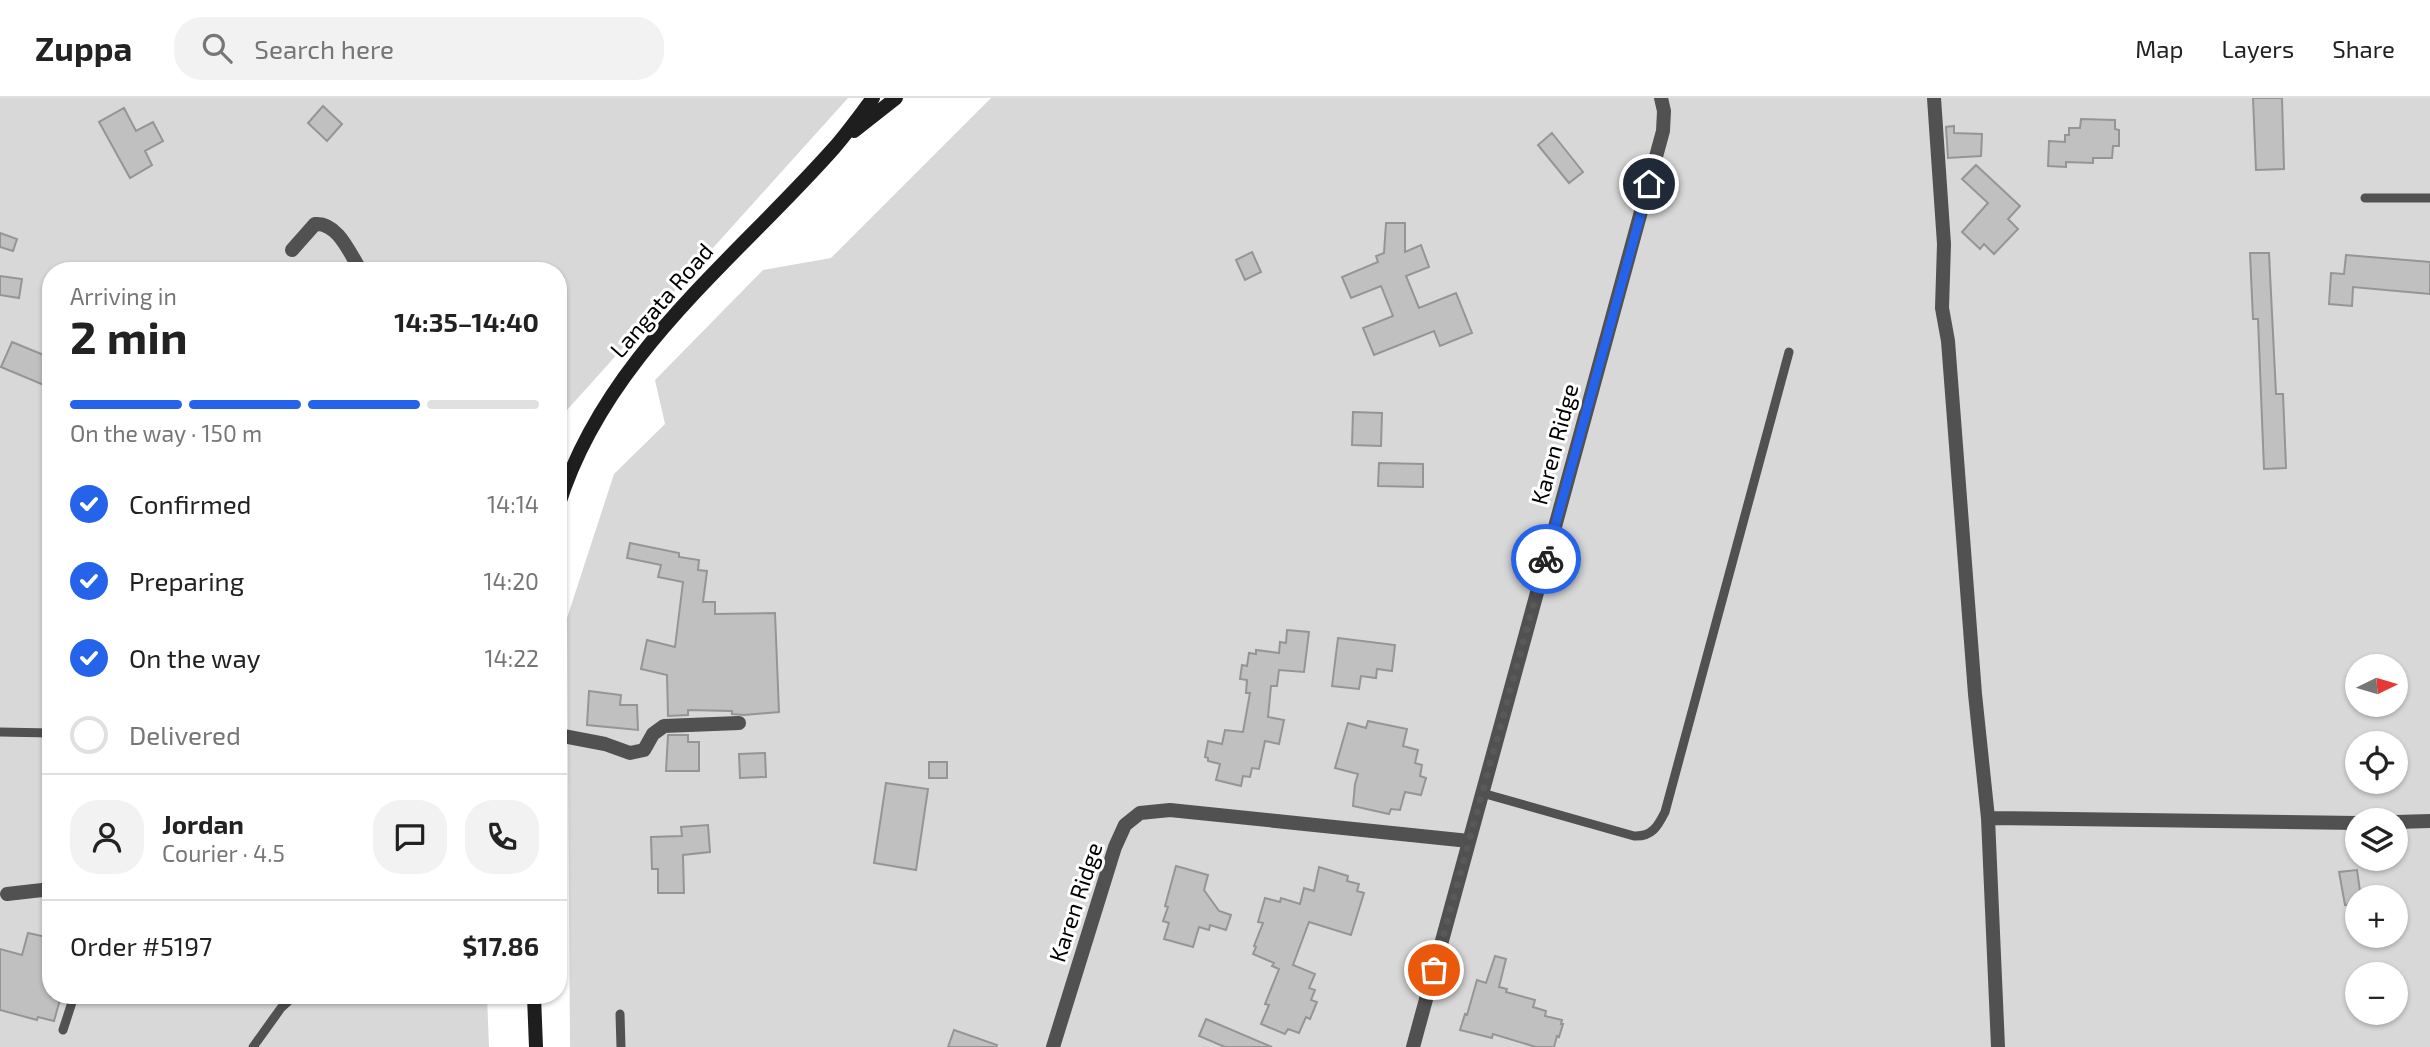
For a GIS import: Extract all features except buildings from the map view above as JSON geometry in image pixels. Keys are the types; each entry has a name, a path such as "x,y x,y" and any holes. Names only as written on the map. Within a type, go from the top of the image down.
{"main road":[{"name":"Langata Road","path":"567,483 582,443 598,415 666,323 834,148 873,98"},
{"name":"Langata Road","path":"834,148 896,98"},
{"path":"534,1004 536,1047"}],"street":[{"name":"Karen Ridge","path":"1413,1047 1663,131 1664,111 1661,98"},
{"path":"1934,98 1944,244 1942,308 1948,341 1975,694 1988,818 1998,1047"},
{"path":"292,250 315,223 324,223 333,229 354,262"},
{"path":"567,736 630,753 644,750 653,734 664,726 739,723"},
{"name":"Karen Ridge","path":"1053,1047 1115,847 1125,825 1140,813 1170,810 1216,813 1469,841"},
{"path":"1988,818 2345,823"},
{"path":"2408,822 2430,821"},
{"path":"8,894 42,890"}],"lane":[{"path":"2365,198 2430,198"},
{"path":"1482,793 1634,836 1645,836 1657,828 1665,811 1788,352"},
{"path":"0,732 42,733"},
{"path":"64,1030 72,1004"},
{"path":"253,1047 285,1004"},
{"path":"620,1014 621,1047"}],"shaded area":[{"path":"0,98 848,98 567,410 567,262 42,262 42,1004 487,1004 489,1047 0,1047"},
{"path":"991,98 2430,98 2430,1047 570,1047 567,618 614,474 665,424 655,380 763,270 831,258"}],"way so far":[{"path":"1434,970 1546,559"}],"route":[{"path":"1546,559 1649,184"}]}
